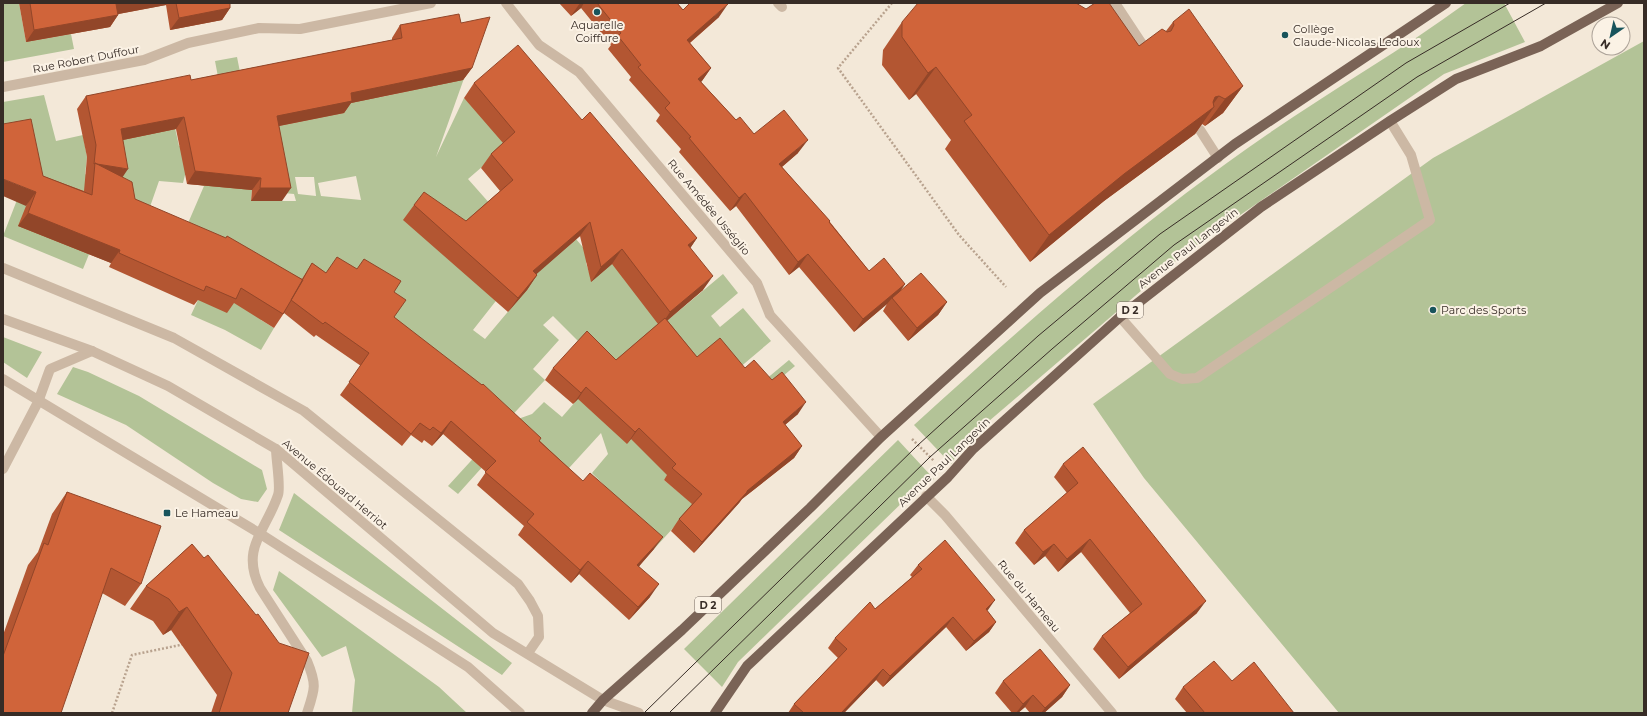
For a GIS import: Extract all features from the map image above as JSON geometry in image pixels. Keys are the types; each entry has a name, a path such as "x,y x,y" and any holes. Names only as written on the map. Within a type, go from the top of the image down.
{"main road":[{"name":"D 2","path":"592,713 604,700 682,630 810,508 881,437 1040,293 1242,140 1446,3"},
{"name":"Avenue Paul Langevin","path":"715,713 747,666 948,476 973,449 1120,317 1261,207 1456,79 1541,46 1618,3"}],"street":[{"name":"Rue Robert Duffour","path":"3,87 144,60 188,42 259,28 300,29 431,3"},
{"name":"Rue Amédée Usséglio","path":"506,3 539,45 579,72 757,283 770,315 881,437"},
{"path":"1115,3 1148,53"},
{"path":"1120,317 1170,374 1182,379 1197,378 1430,220 1411,155 1390,121"},
{"path":"1200,130 1218,158"},
{"path":"3,268 174,338 304,411 518,584 530,600 538,616 539,637 528,653"},
{"name":"Avenue Édouard Herriot","path":"3,319 92,351 168,386 276,449 493,633 604,700"},
{"path":"3,469 38,402 50,369 92,351"},
{"path":"3,380 259,533 468,667 520,713"},
{"path":"276,449 279,494 259,533 252,556 254,575 260,588 307,661 312,674 315,689 307,713"},
{"name":"Rue du Hameau","path":"926,496 945,515 1112,713"},
{"path":"604,700 639,713"}],"path":[{"path":"892,3 838,68 959,235 1006,288"},
{"path":"898,423 948,476"},
{"path":"112,713 132,655 185,644 191,640"}],"green space":[{"path":"3,3 19,3 26,42 71,34 74,49 3,62"},
{"path":"1466,3 1504,3 1525,42 1444,74 1184,254 968,439 951,464 914,425 1042,311 1130,237 1175,202 1268,134 1417,37"},
{"name":"Parc des Sports","path":"1644,41 1644,713 1339,713 1144,478 1093,404 1433,158 1617,56 1631,56 1631,48"},
{"path":"237,57 246,102 227,124 215,61"},
{"path":"467,70 436,157 464,98 512,141 468,179 491,205 499,297 473,330 485,339 517,301 512,295 576,239 592,258 586,263 589,272 623,254 623,278 662,325 723,274 738,293 711,316 720,327 743,308 771,341 732,374 712,424 789,360 795,366 682,460 664,480 694,505 654,549 593,500 605,486 592,473 608,454 601,433 559,479 518,419 532,414 544,402 562,417 597,377 580,343 553,316 543,325 559,340 533,369 545,380 504,424 318,285 293,294 261,320 274,328 261,350 225,330 191,315 198,300 167,272 204,186 200,185 198,176 185,175 183,183 159,181 145,221 107,210 83,269 3,236 29,169 3,136 3,102 44,95 56,141 83,135 87,157 85,175 112,140 175,128 179,146 343,113 341,100 381,97 418,89","holes":["356,176 361,200 321,196 318,183","295,177 314,177 316,196 298,194","252,190 294,194 296,201 251,200"]},
{"path":"3,337 42,352 27,378 3,362"},
{"path":"73,367 88,372 139,396 262,470 267,489 258,502 241,499 213,483 126,425 57,394"},
{"path":"501,428 494,454 458,494 448,486"},
{"path":"898,440 934,479 911,494 738,662 722,687 684,649"},
{"path":"294,493 512,663 502,675 279,530"},
{"path":"279,571 439,687 467,713 352,713 355,680 346,646 322,657 273,590"}],"building":[{"path":"30,3 123,3 116,4 118,15 34,30"},
{"path":"176,3 230,3 230,8 179,18"},
{"path":"597,3 677,3 683,10 690,3 727,3 728,4 687,40 711,68 698,79 736,120 740,117 754,134 784,110 808,140 779,164 830,221 829,222 869,271 884,258 905,284 863,319 808,254 798,262 745,193 739,198 689,138 691,137 665,108 670,103 638,67 641,65 618,36 621,33"},
{"path":"918,3 1076,3 1086,9 1095,3 1109,3 1139,46 1162,29 1167,32 1171,31 1174,25 1173,22 1189,9 1243,86 1225,99 1219,96 1215,97 1213,102 1214,107 1124,174 1049,235 964,121 972,115 936,67 928,73 902,37 902,22"},
{"path":"459,14 461,23 490,17 472,68 351,93 352,101 277,116 291,188 260,188 261,178 195,171 184,117 121,129 128,169 94,164 96,145 86,96 190,75 191,80 402,38 400,25"},
{"path":"518,45 582,120 590,112 697,238 688,245 713,276 670,312 622,249 601,267 590,222 533,271 537,275 518,298 414,205 424,192 466,221 513,180 491,154 515,132 474,83"},
{"path":"31,119 43,176 92,195 95,163 132,182 135,199 226,238 227,236 303,280 283,314 241,288 236,299 206,286 204,291 119,253 120,250 28,213 36,192 3,179 3,124"},
{"path":"337,257 357,269 364,259 401,281 394,292 406,300 394,317 482,385 483,384 541,438 539,441 583,481 590,473 663,537 637,565 659,584 638,607 588,561 580,570 527,522 534,514 485,472 496,461 451,421 441,433 433,427 430,430 420,423 411,434 349,382 369,353 325,322 323,324 291,300 312,263 326,273"},
{"path":"921,273 947,302 917,328 892,298"},
{"path":"665,318 697,357 720,338 745,368 754,360 772,380 782,372 806,402 783,422 802,446 747,491 702,542 679,519 702,494 672,468 676,464 639,428 635,432 586,387 581,393 553,368 587,331 616,360"},
{"path":"1083,447 1206,601 1128,667 1102,636 1142,604 1090,539 1067,559 1054,544 1043,552 1024,530 1078,483 1063,464"},
{"path":"67,492 161,526 141,584 111,568 61,713 3,713 3,656 44,543 48,545"},
{"path":"945,540 995,600 986,609 996,622 974,641 953,617 890,676 883,669 841,713 804,713 794,704 847,649 835,638 870,602 875,609 922,569 918,565"},
{"path":"192,544 204,558 208,555 256,615 258,614 279,643 309,653 288,713 219,713 232,673 187,607 179,612 169,599 146,586"},
{"path":"1040,649 1070,685 1045,708 1033,695 1023,704 1003,681"},
{"path":"1214,661 1232,681 1254,662 1294,713 1205,713 1183,687"}],"tram line":[{"path":"644,713 918,445 1038,336 1160,234 1406,63 1510,3"},
{"path":"669,713 930,457 1052,349 1174,245 1417,77 1546,3"}],"place":[{"name":"Aquarelle Coiffure","path":"597,12"},
{"name":"Collège Claude-Nicolas Ledoux","path":"1285,35"},
{"name":"Parc des Sports","path":"1433,310"},
{"name":"Le Hameau","path":"167,513"}]}
